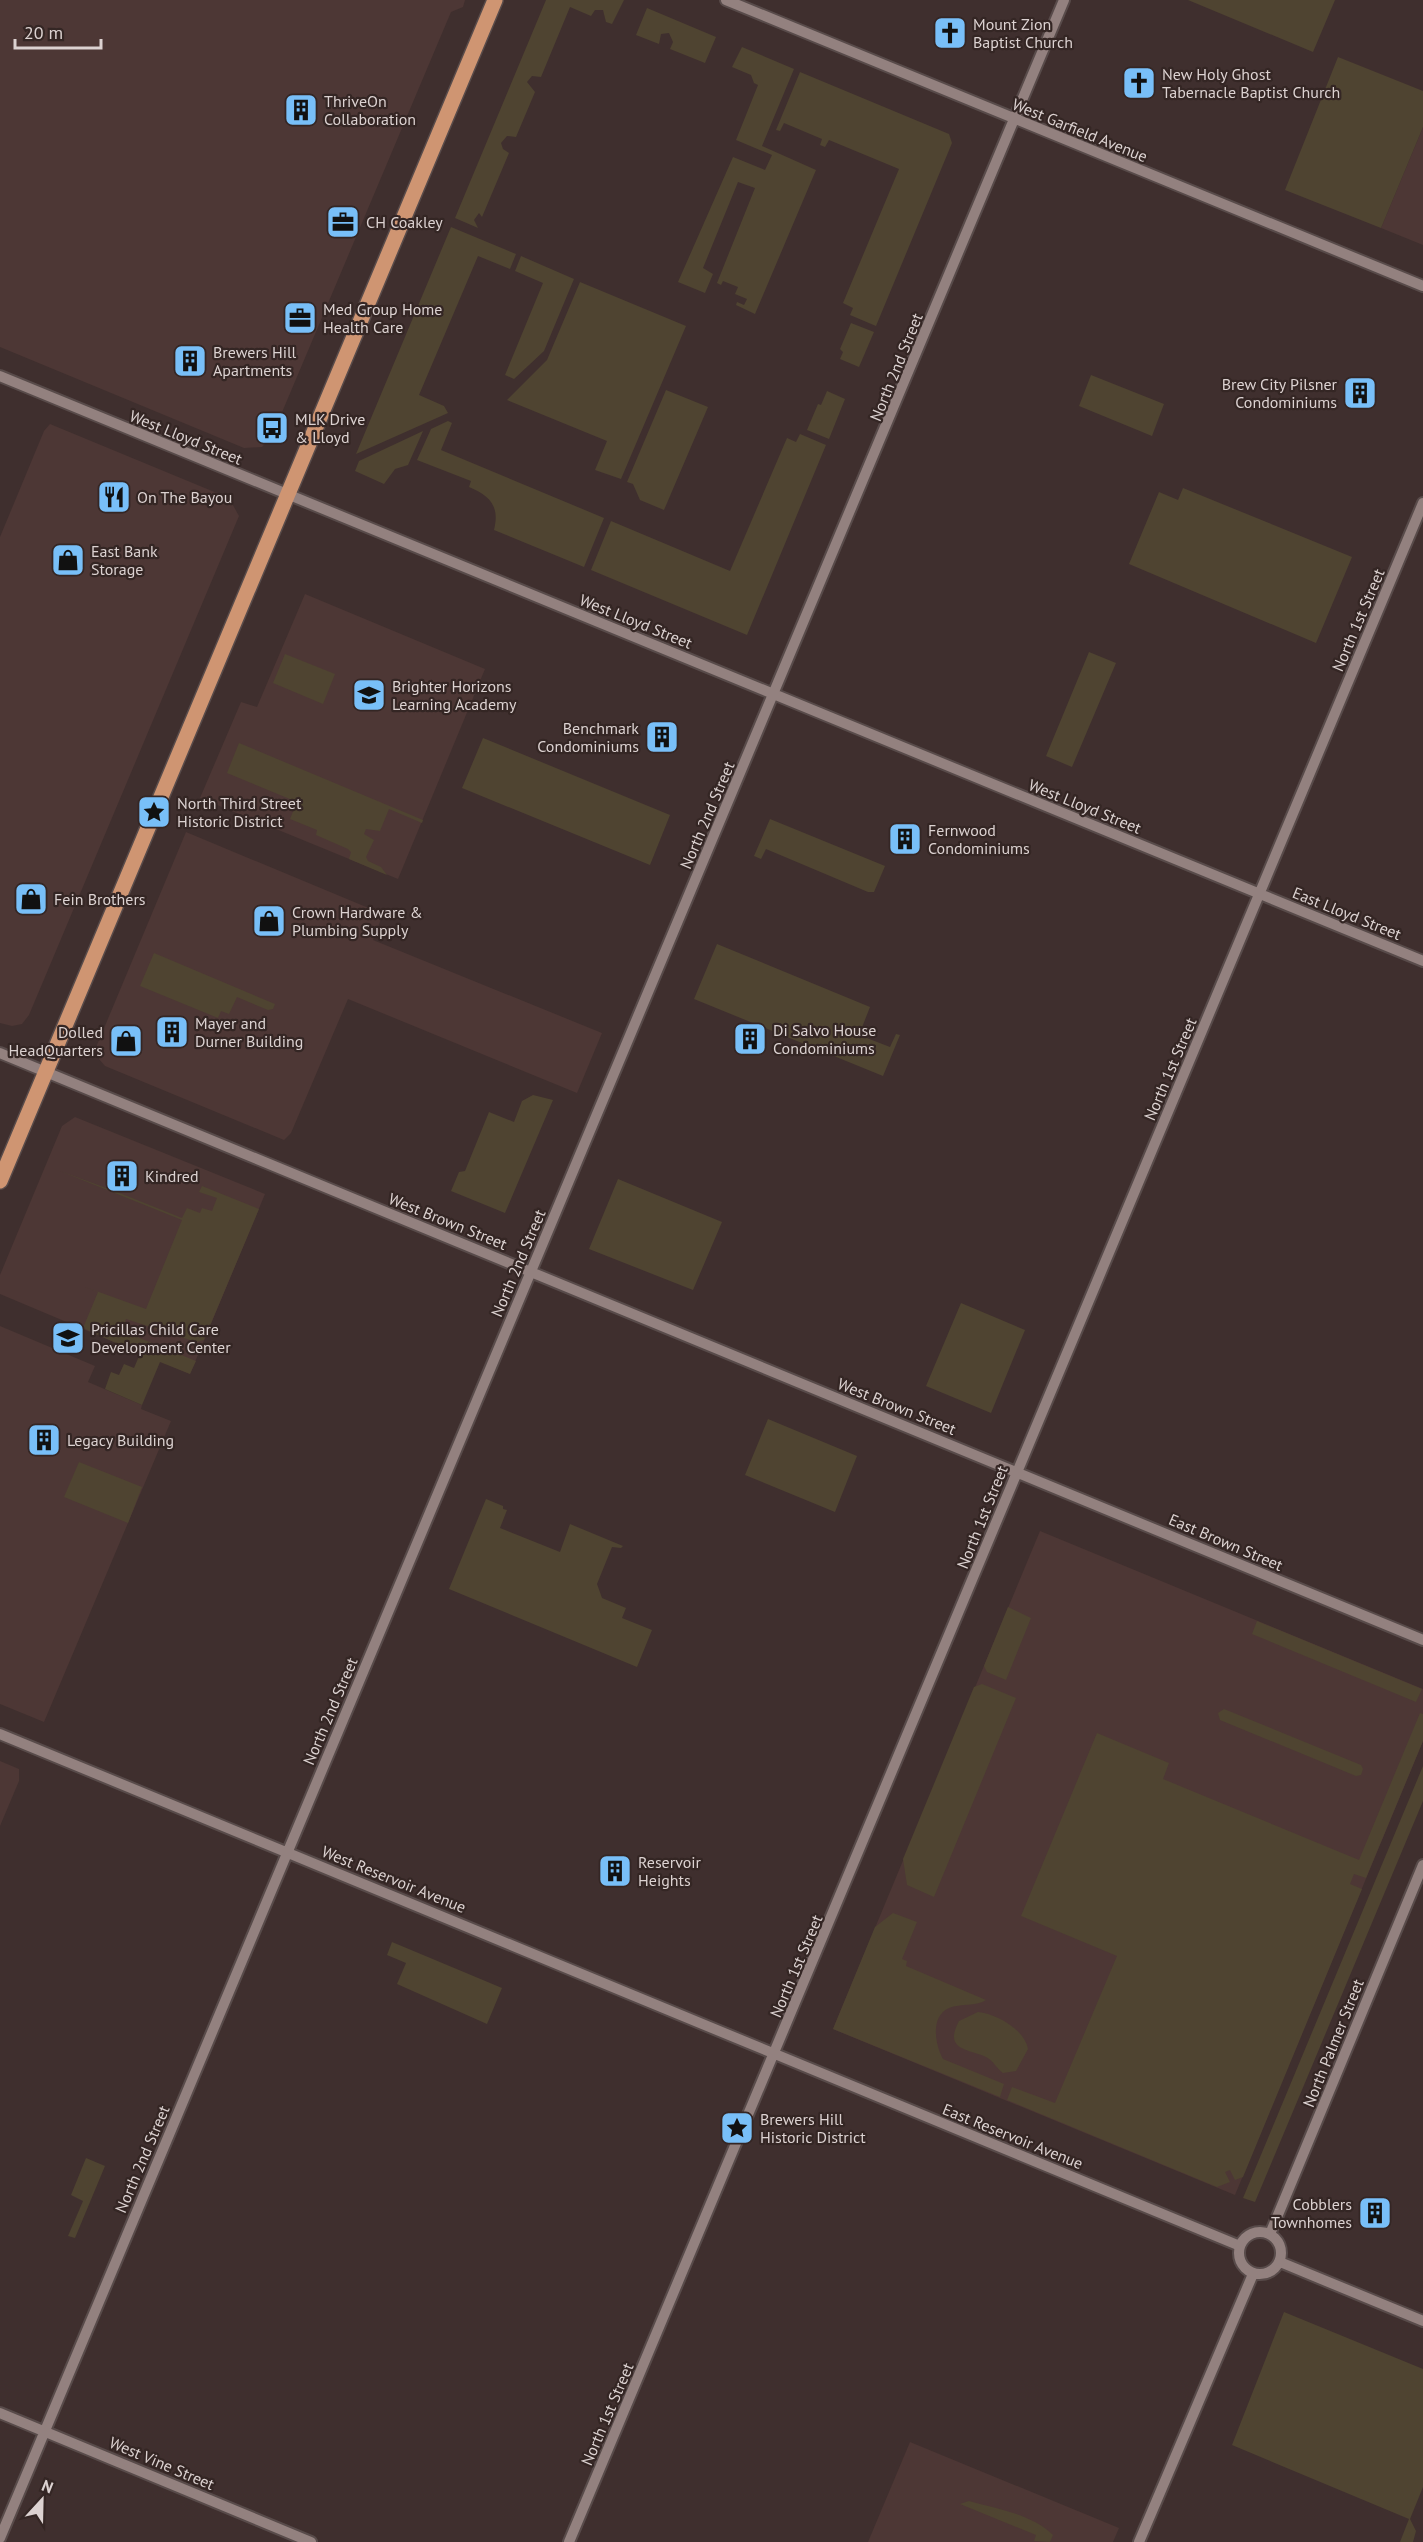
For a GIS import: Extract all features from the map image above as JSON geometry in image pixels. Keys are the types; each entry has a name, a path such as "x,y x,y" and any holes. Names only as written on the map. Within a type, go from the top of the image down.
{"main road":[{"path":"0,1181 495,0"}],"street":[{"name":"West Garfield Avenue","path":"726,0 1423,286"},
{"name":"North 2nd Street","path":"0,2538 1064,0"},
{"name":"West Lloyd Street","path":"0,376 1260,893"},
{"name":"North 1st Street","path":"570,2542 1423,503"},
{"name":"East Lloyd Street","path":"1260,893 1423,961"},
{"name":"West Brown Street","path":"0,1053 1017,1471"},
{"name":"East Brown Street","path":"1017,1471 1423,1640"},
{"name":"West Reservoir Avenue","path":"0,1734 775,2055"},
{"name":"North Palmer Street","path":"1270,2234 1423,1864"},
{"name":"East Reservoir Avenue","path":"775,2055 1240,2246"},
{"path":"1252,2233 1270,2234 1281,2249 1280,2262 1266,2274 1253,2274 1241,2262 1240,2246 1252,2233"},
{"path":"1280,2262 1423,2321"},
{"path":"1139,2542 1253,2274"},
{"name":"West Vine Street","path":"0,2413 311,2542"}],"shaded area":[{"path":"0,0 465,0 463,7 451,12 272,436 262,447 244,448 0,347"},
{"path":"546,0 624,0 612,24 606,22 603,10 595,10 591,16 570,7 541,77 532,76 527,82 535,92 516,137 507,136 501,143 503,149 509,153 482,217 479,213 474,220 478,228 455,218"},
{"path":"1188,0 1335,0 1313,52"},
{"path":"647,8 716,37 705,63 670,49 673,42 669,33 661,34 659,44 636,35"},
{"path":"742,47 794,69 762,146 816,170 755,314 736,305 737,302 744,305 747,299 735,294 738,287 723,281 721,285 717,283 755,188 738,182 703,268 713,274 705,293 678,282 733,157 765,170 772,155 736,140 758,85 754,83 751,75 732,67"},
{"path":"1338,57 1423,91 1423,127 1381,228 1285,190"},
{"path":"800,72 949,134 952,143 876,326 850,315 853,308 843,303 899,169 829,140 825,147 820,145 822,139 784,123 780,131 776,130"},
{"path":"1423,127 1423,245 1381,228"},
{"path":"451,227 516,254 510,269 478,256 419,395 444,406 448,413 356,454"},
{"path":"521,256 574,279 544,351 514,379 505,375 543,283 515,271"},
{"path":"580,282 686,326 621,479 595,470 607,441 507,400 547,360"},
{"path":"851,323 874,332 859,367 840,359 843,352 840,349"},
{"path":"1091,375 1164,404 1152,436 1079,406"},
{"path":"666,390 708,407 664,510 640,500 633,484 627,482"},
{"path":"827,391 845,399 829,439 807,430 818,404 821,405"},
{"path":"448,421 452,423 441,450 604,518 584,567 494,530 496,514 492,503 483,494 469,487 471,481 417,460 431,429"},
{"path":"50,424 229,498 239,516 29,1015 22,1024 12,1026 0,1023 0,537 44,431"},
{"path":"423,431 408,465 395,469 384,484 355,471 359,461"},
{"path":"800,434 826,445 747,635 591,570 611,521 730,571 787,438 796,442"},
{"path":"1183,488 1352,557 1316,643 1129,564 1159,492 1178,500"},
{"path":"305,594 485,669 398,879 200,798 241,702 257,707"},
{"path":"1089,652 1116,663 1072,767 1046,756"},
{"path":"285,654 335,674 323,704 273,683"},
{"path":"483,738 670,815 650,865 462,788"},
{"path":"239,743 423,820 422,823 389,809 380,831 366,829 364,834 374,840 366,857 368,861 381,867 387,875 349,859 351,852 348,849 316,835 317,830 290,819 297,802 227,773"},
{"path":"770,819 885,866 874,892 868,892 766,849 761,859 754,856"},
{"path":"186,832 383,914 373,940 602,1033 577,1093 348,999 291,1133 284,1140 105,1066 99,1059 97,1045"},
{"path":"717,944 870,1007 859,1035 890,1047 896,1034 900,1035 883,1076 694,999"},
{"path":"154,953 275,1004 273,1009 268,1010 237,997 229,1014 221,1011 218,1018 140,986"},
{"path":"533,1095 553,1100 505,1213 451,1191 459,1172 465,1171 489,1112 514,1122 522,1101"},
{"path":"75,1117 265,1194 190,1374 0,1294 0,1275 62,1126"},
{"path":"60,1171 106,1188 107,1185 118,1189 117,1192 182,1218 187,1208 200,1213 202,1208 212,1211 217,1198 199,1192 202,1186 259,1209 204,1340 196,1342 126,1319 122,1330 125,1332 196,1361 190,1374 160,1362 142,1405 105,1389 111,1372 119,1375 124,1364 134,1368 140,1354 83,1328 98,1292 85,1287 146,1309 182,1220"},
{"path":"618,1179 722,1222 693,1290 589,1249"},
{"path":"961,1303 1025,1330 991,1413 926,1386"},
{"path":"0,1326 95,1366 88,1382 142,1405 141,1409 171,1421 44,1722 0,1704"},
{"path":"768,1419 857,1456 835,1512 745,1475"},
{"path":"79,1462 142,1487 128,1523 64,1497"},
{"path":"486,1499 507,1510 500,1528 560,1552 570,1524 623,1546 621,1548 612,1547 597,1584 602,1598 626,1608 622,1618 652,1630 637,1667 449,1589"},
{"path":"1040,1531 1423,1689 1423,1741 1235,2195 833,2029"},
{"path":"1008,1607 1031,1618 1006,1680 987,1672 984,1666"},
{"path":"1257,1621 1422,1689 1416,1702 1252,1634"},
{"path":"982,1684 1016,1698 934,1897 907,1885 903,1859 974,1687"},
{"path":"1224,1709 1361,1765 1363,1769 1361,1775 1356,1776 1220,1720 1218,1713"},
{"path":"1420,1713 1423,1714 1423,1741 1366,1878 1354,1874 1350,1884 1362,1889 1243,2177 1235,2180 1230,2170 1225,2172 1230,2182 1217,2187 1007,2100 1012,2087 1055,2103 1117,1956 1021,1916 1097,1733 1169,1763 1163,1779 1359,1860"},
{"path":"0,1761 19,1769 19,1781 0,1826"},
{"path":"1423,1766 1423,1801 1255,2202 1243,2198"},
{"path":"893,1913 917,1922 902,1959 907,1961 906,1966 986,2000 977,2004 949,2008 943,2012 937,2024 936,2039 943,2059 1004,2084 1000,2097 833,2029 875,1927"},
{"path":"392,1942 502,1988 487,2024 397,1984 406,1963 387,1955"},
{"path":"978,2012 1009,2024 1022,2035 1028,2049 1016,2071 1003,2073 988,2058 966,2050 956,2043 954,2038 959,2021"},
{"path":"86,2158 105,2166 75,2238 68,2236 83,2201 71,2195"},
{"path":"1284,2312 1423,2369 1423,2487 1410,2519 1416,2531 1413,2542 1400,2542 1409,2519 1232,2445"},
{"path":"910,2442 1119,2528 1113,2542 868,2542"},
{"path":"969,2501 1014,2513 1035,2522 1053,2535 1050,2542 1034,2541 1036,2535 960,2504"}],"place":[{"name":"Mount Zion Baptist Church","path":"950,33"},
{"name":"New Holy Ghost Tabernacle Baptist Church","path":"1139,83"},
{"name":"ThriveOn Collaboration","path":"301,110"},
{"name":"CH Coakley","path":"343,222"},
{"name":"Med Group Home Health Care","path":"300,318"},
{"name":"Brewers Hill Apartments","path":"190,361"},
{"name":"Brew City Pilsner Condominiums","path":"1360,393"},
{"name":"MLK Drive & Lloyd","path":"272,428"},
{"name":"On The Bayou","path":"114,497"},
{"name":"East Bank Storage","path":"68,560"},
{"name":"Brighter Horizons Learning Academy","path":"369,695"},
{"name":"Benchmark Condominiums","path":"662,737"},
{"name":"North Third Street Historic District","path":"154,812"},
{"name":"Fernwood Condominiums","path":"905,839"},
{"name":"Fein Brothers","path":"31,899"},
{"name":"Crown Hardware & Plumbing Supply","path":"269,921"},
{"name":"Mayer and Durner Building","path":"172,1032"},
{"name":"Di Salvo House Condominiums","path":"750,1039"},
{"name":"Dolled HeadQuarters","path":"126,1041"},
{"name":"Kindred","path":"122,1176"},
{"name":"Pricillas Child Care Development Center","path":"68,1338"},
{"name":"Legacy Building","path":"44,1440"},
{"name":"Reservoir Heights","path":"615,1871"},
{"name":"Brewers Hill Historic District","path":"737,2128"},
{"name":"Cobblers Townhomes","path":"1375,2213"}]}
